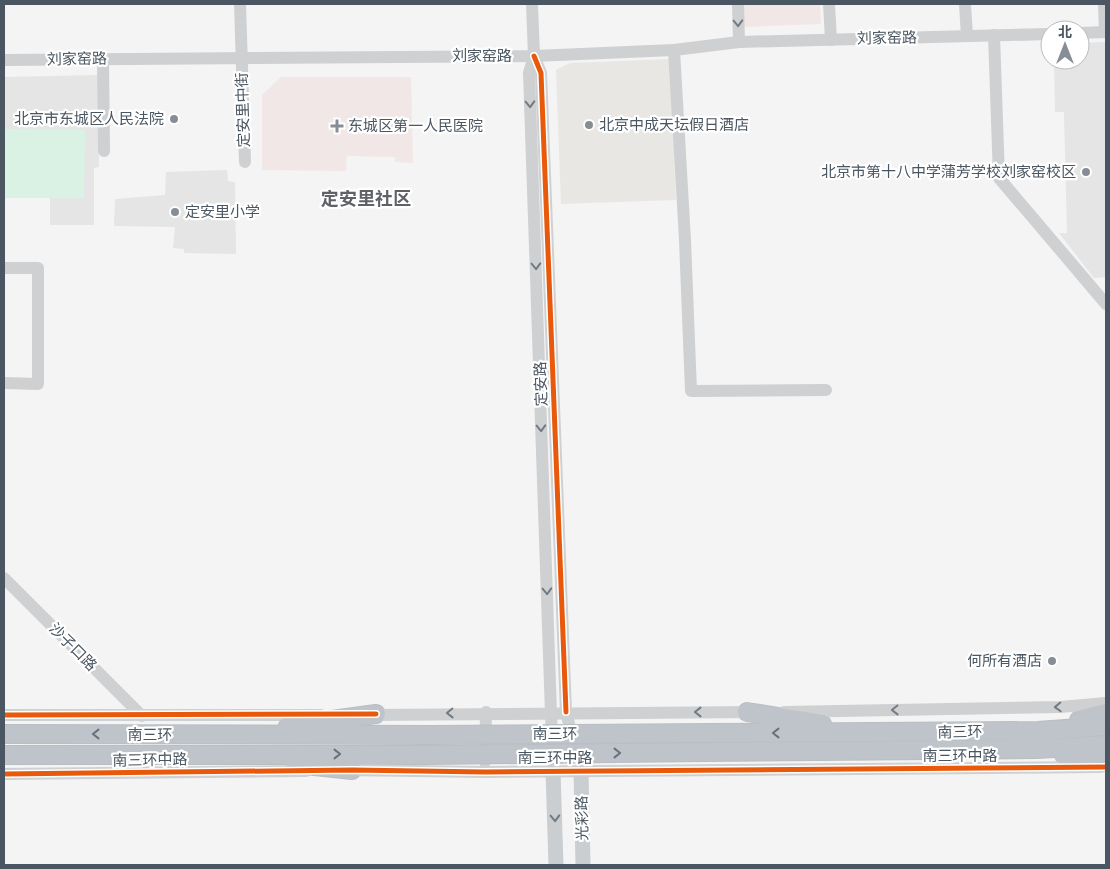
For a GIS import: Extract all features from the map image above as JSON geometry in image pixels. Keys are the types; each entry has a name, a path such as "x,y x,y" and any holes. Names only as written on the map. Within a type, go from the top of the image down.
{"highway":[{"path":"747,712 877,733"},
{"path":"1038,731 1106,713"},
{"path":"215,735 376,714"},
{"name":"南三环","path":"4,734 877,733 1038,731 1106,726"},
{"name":"南三环","path":"4,756 1037,750 1106,745"},
{"path":"1037,750 1106,762"},
{"path":"201,754 352,770"}],"main road":[{"name":"光彩路","path":"553,771 556,865"},
{"name":"光彩路","path":"581,771 582,865"}],"street":[{"name":"定安里中街","path":"240,4 244,162"},
{"path":"532,4 534,56"},
{"path":"738,4 739,42"},
{"path":"830,4 831,40"},
{"path":"965,4 967,36"},
{"path":"1090,33 1106,32 1104,4"},
{"name":"刘家窑路","path":"4,60 534,56 674,50 739,42 1040,34"},
{"path":"994,35 999,178 1106,304"},
{"path":"674,50 686,240 691,391 826,390"},
{"name":"定安路","path":"534,56 529,73 529,83 553,771"},
{"name":"定安路","path":"534,56 541,73 542,82 566,712 581,771"},
{"path":"103,58 104,151"},
{"path":"4,268 38,268 38,384 4,383"},
{"name":"沙子口路","path":"4,578 142,716"},
{"path":"4,715 142,716 486,712 747,712 1051,707 1106,703"},
{"path":"485,772 486,712"},
{"path":"646,712 646,770"},
{"name":"南三环中路","path":"4,774 352,770 485,772 1106,767"}],"shaded area":[{"path":"743,4 820,4 821,24 744,27"},
{"name":"北京市第十八中学蒲芳学校刘家窑校区","path":"1106,42 1106,277 1094,278 1059,233 1067,233 1064,112 1055,112 1054,70 1090,70 1090,43"},
{"path":"670,59 676,200 561,204 556,70 570,63"},
{"path":"98,75 99,167 94,168 94,225 50,225 50,198 4,198 4,77"},
{"name":"东城区第一人民医院","path":"281,77 411,77 413,163 395,162 395,157 347,156 346,171 262,170 262,95"},
{"name":"定安里小学","path":"227,170 228,181 235,182 236,254 184,253 184,249 173,248 175,227 114,226 115,199 165,195 166,172"}],"green space":[{"path":"4,129 85,130 84,198 4,198"}],"cycle path":[{"path":"534,56 541,73 566,712"},
{"path":"4,715 376,714"},
{"path":"4,774 352,770 485,772 1106,767"}],"place":[{"name":"北京市东城区人民法院","path":"174,119"},
{"name":"北京中成天坛假日酒店","path":"589,125"},
{"name":"东城区第一人民医院","path":"337,126"},
{"name":"北京市第十八中学蒲芳学校刘家窑校区","path":"1086,172"},
{"name":"定安里小学","path":"175,212"},
{"name":"何所有酒店","path":"1052,661"}],"district":[{"name":"定安里社区","path":"366,199"}]}
